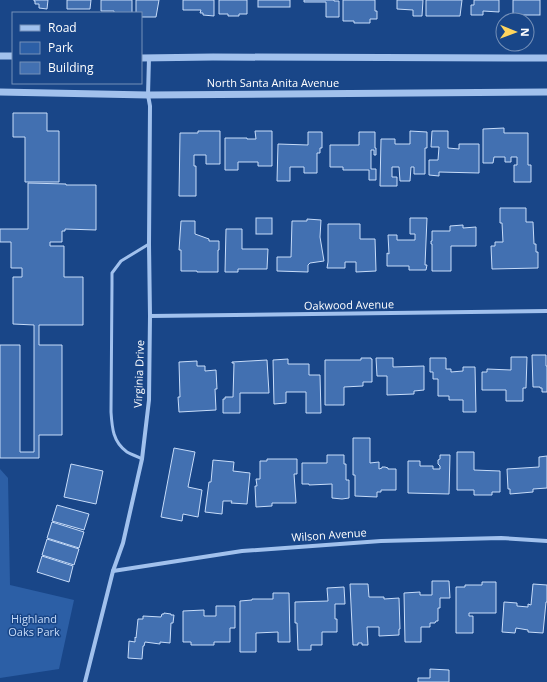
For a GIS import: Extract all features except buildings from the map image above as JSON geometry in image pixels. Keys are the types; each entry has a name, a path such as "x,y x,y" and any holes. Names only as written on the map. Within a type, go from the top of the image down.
{"street":[{"path":"0,56 12,56"},
{"path":"145,58 547,58"},
{"name":"Virginia Drive","path":"85,682 113,571 123,543 142,459 148,400 150,316 150,106 145,58"},
{"name":"North Santa Anita Avenue","path":"0,92 148,95 547,92"},
{"name":"Oakwood Avenue","path":"150,316 547,312"},
{"name":"Wilson Avenue","path":"113,571 242,551 373,541 502,538 547,541"}],"lane":[{"path":"142,459 127,452 116,441 112,428 112,272 121,261 149,244"}],"green space":[{"name":"Highland Oaks Park","path":"0,469 8,478 10,585 74,600 59,669 0,678"}]}
